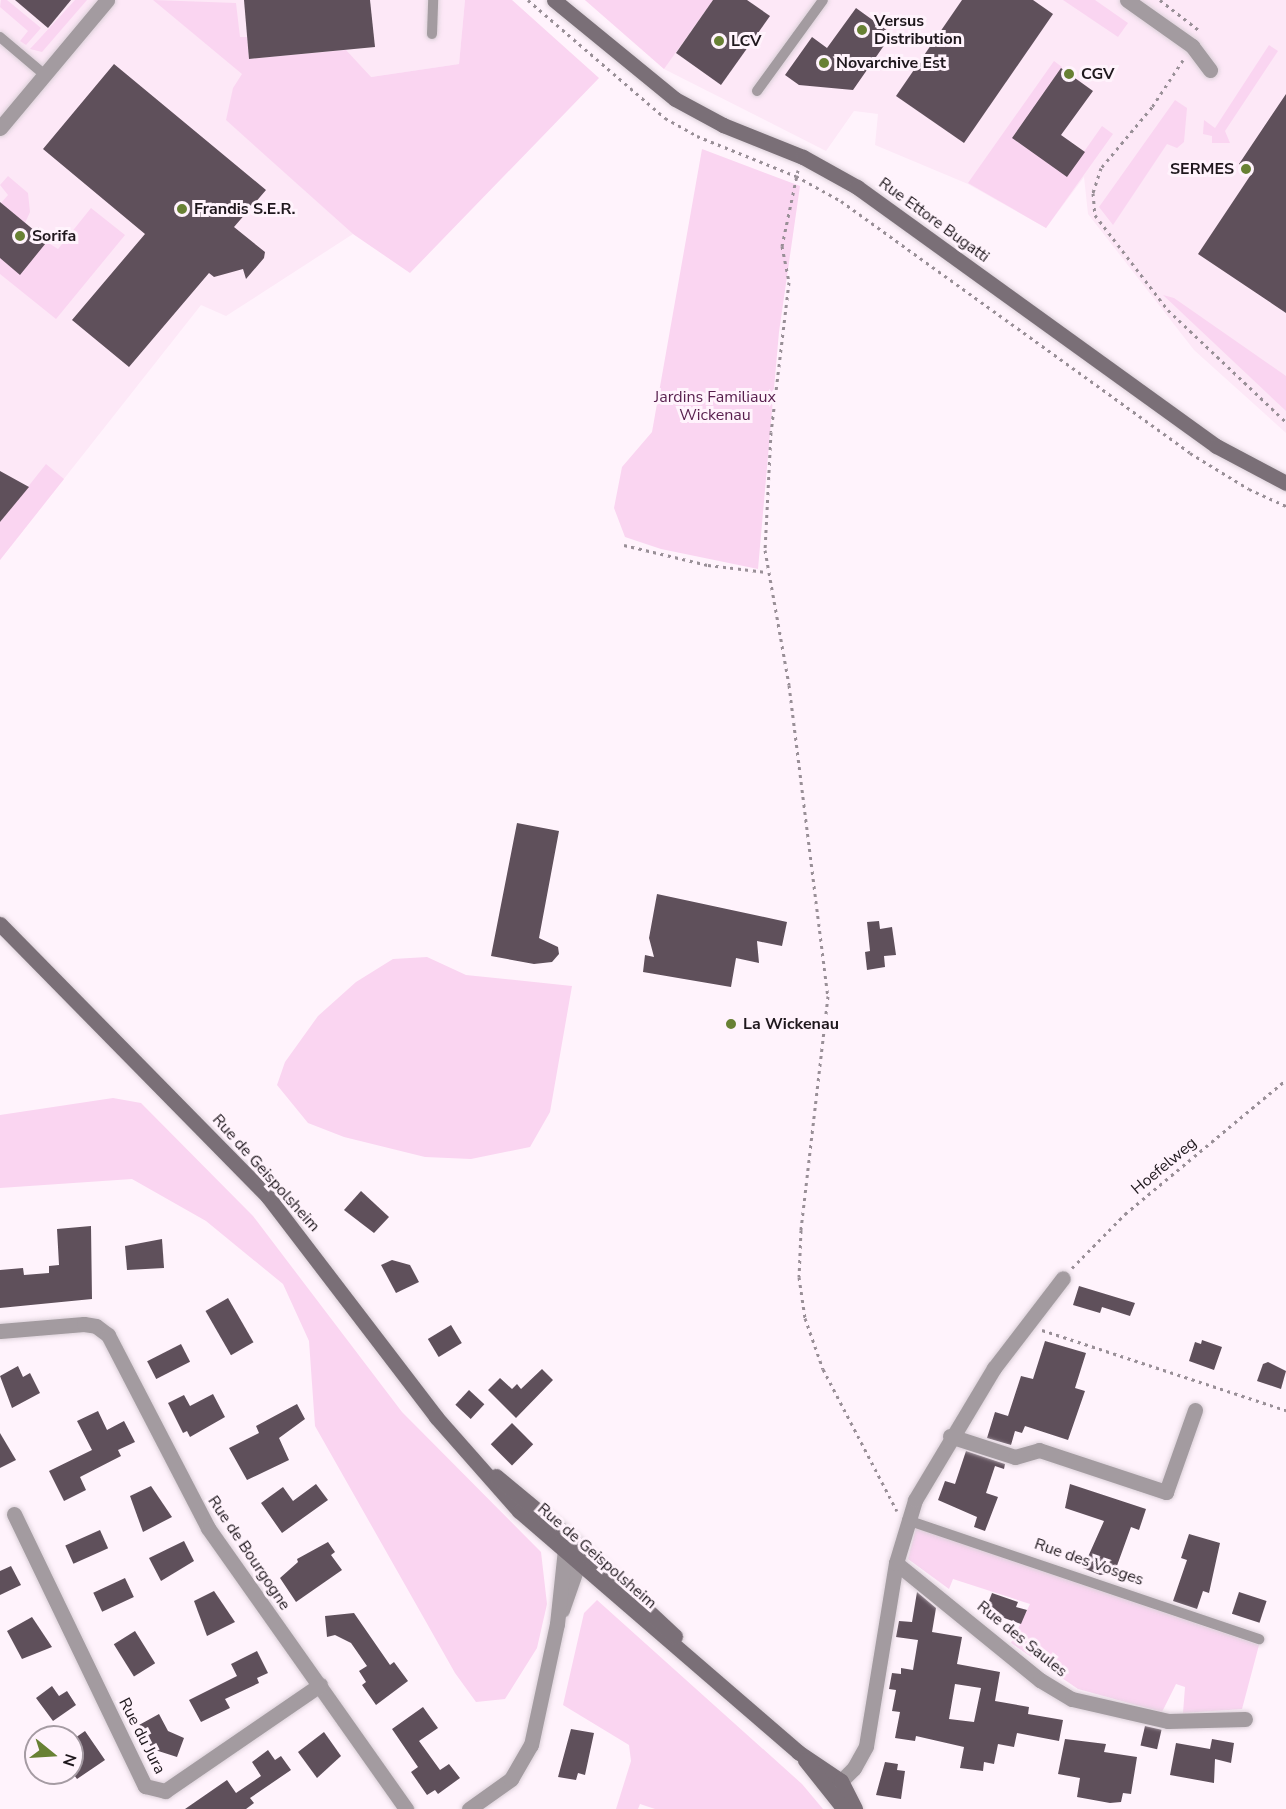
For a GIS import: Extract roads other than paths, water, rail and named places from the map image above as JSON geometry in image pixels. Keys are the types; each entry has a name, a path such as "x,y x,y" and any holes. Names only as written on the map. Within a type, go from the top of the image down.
{"main road":[{"name":"Rue Ettore Bugatti","path":"554,0 693,110 803,157 876,199 1216,446 1286,483"},
{"name":"Rue de Geispolsheim","path":"0,924 268,1197 436,1417 482,1466 519,1511 578,1566 698,1664 836,1786"},
{"name":"Rue de Geispolsheim","path":"482,1466 583,1549 645,1606 698,1664"},
{"path":"836,1786 844,1809"},
{"path":"836,1786 855,1809"}],"street":[{"path":"0,128 107,0"},
{"path":"1127,0 1192,46 1210,70"},
{"path":"836,1786 866,1746 896,1563 907,1520 950,1436 1026,1324 1063,1278"},
{"name":"Rue de Bourgogne","path":"0,1331 84,1324 96,1326 108,1335 196,1509 406,1809"},
{"path":"950,1436 1015,1457 1040,1450 1166,1492 1195,1410"},
{"name":"Rue du Jura","path":"14,1514 145,1786 165,1791 320,1685"},
{"path":"469,1809 502,1787 524,1762 539,1718 557,1624 567,1535"},
{"path":"557,1624 583,1549"},
{"name":"Rue des Saules","path":"896,1563 1040,1680 1072,1699 1168,1721 1245,1719"}],"lane":[{"path":"432,34 434,0"},
{"path":"757,91 823,0"},
{"path":"0,37 45,75"},
{"name":"Rue des Vosges","path":"907,1520 1259,1639"}],"place":[{"name":"Versus Distribution","path":"862,30"},
{"name":"LCV","path":"719,41"},
{"name":"Novarchive Est","path":"824,63"},
{"name":"CGV","path":"1069,74"},
{"name":"SERMES","path":"1246,169"},
{"name":"Frandis S.E.R.","path":"182,209"},
{"name":"Sorifa","path":"20,236"},
{"name":"La Wickenau","path":"731,1024"}],"park label":[{"name":"Jardins Familiaux Wickenau","path":"715,406"}]}
